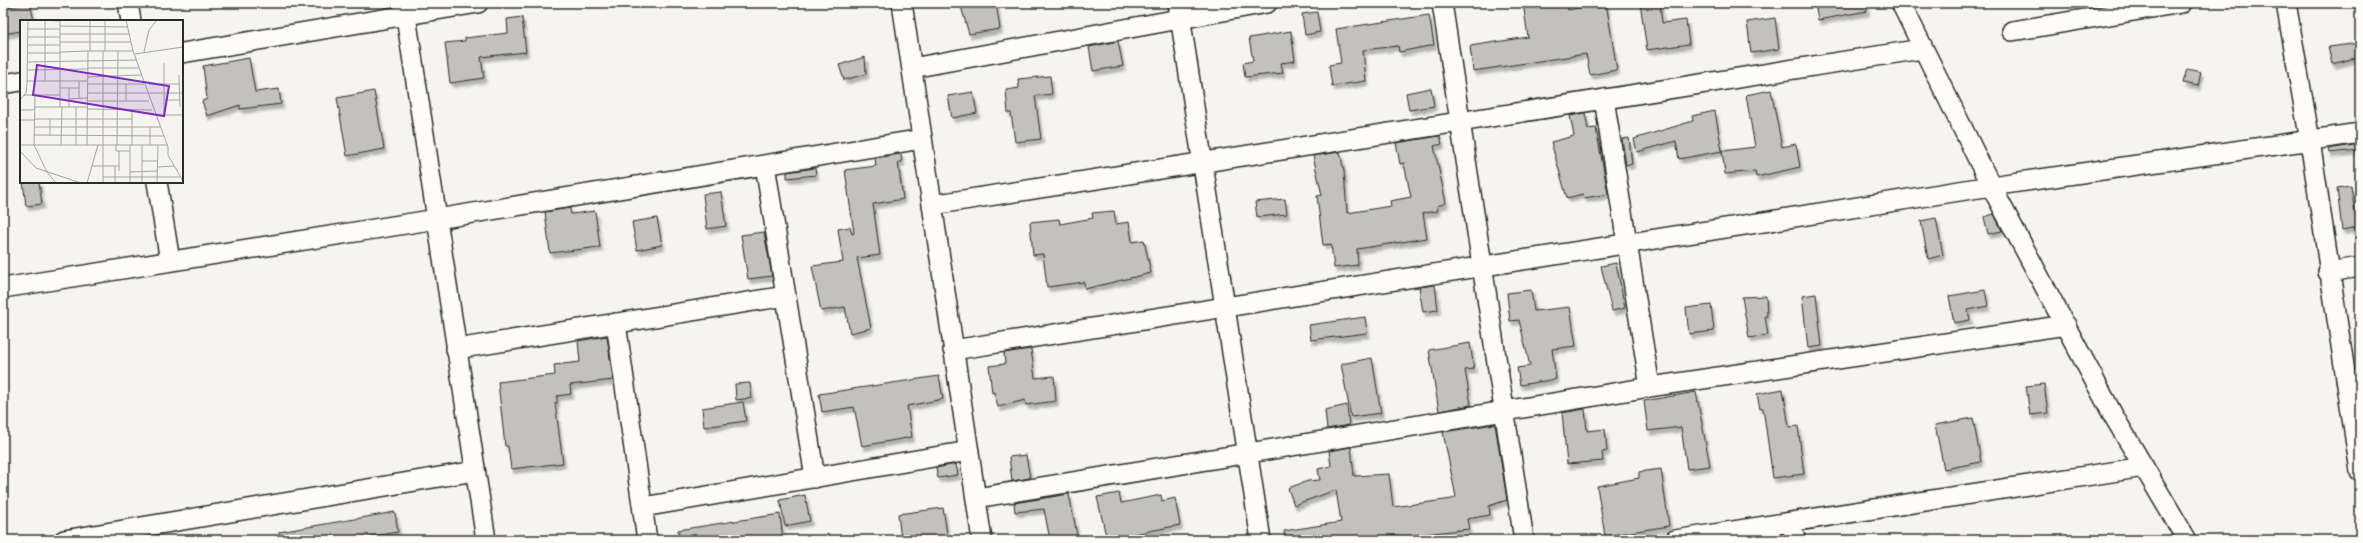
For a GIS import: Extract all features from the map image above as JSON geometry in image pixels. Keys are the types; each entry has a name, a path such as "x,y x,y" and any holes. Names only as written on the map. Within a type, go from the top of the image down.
{"street":[{"path":"128,3 131,20"},
{"path":"183,53 405,9 478,3"},
{"path":"902,3 982,540"},
{"path":"912,68 1179,11 1267,3"},
{"path":"1442,3 1524,540"},
{"path":"1901,3 1922,49 1991,186 2113,414 2187,540"},
{"path":"2012,31 2182,3"},
{"path":"2286,3 2310,141 2328,272 2360,471"},
{"path":"405,9 486,540"},
{"path":"1179,11 1261,540"},
{"path":"932,205 1922,49"},
{"path":"3,84 20,81"},
{"path":"1604,99 1650,387"},
{"path":"953,350 1991,186 2360,133"},
{"path":"3,288 437,219 922,139"},
{"path":"765,165 815,478"},
{"path":"157,183 170,261"},
{"path":"2328,272 2360,267"},
{"path":"456,349 786,296"},
{"path":"616,323 647,540"},
{"path":"976,498 1504,410 2066,325"},
{"path":"643,507 969,451"},
{"path":"1675,540 1793,531 2144,467"},
{"path":"64,540 475,470"}],"building":[{"path":"30,3 34,20 20,20 20,31 3,34 3,8"},
{"path":"960,3 996,3 1000,29 969,34"},
{"path":"1523,3 1567,3 1568,10 1606,3 1617,70 1590,75 1586,54 1473,71 1470,46 1528,37"},
{"path":"1640,3 1660,3 1662,23 1686,20 1689,44 1647,50"},
{"path":"1815,3 1866,3 1867,11 1818,20"},
{"path":"1317,12 1320,32 1305,35 1302,14"},
{"path":"1429,15 1434,45 1399,52 1398,46 1363,50 1366,81 1332,86 1329,65 1341,63 1336,29"},
{"path":"522,17 526,52 481,57 484,78 450,83 445,43 465,41 465,38 508,33 507,19"},
{"path":"1775,18 1779,49 1751,53 1747,22"},
{"path":"1291,31 1295,61 1281,63 1283,73 1245,77 1243,63 1253,61 1249,38"},
{"path":"1118,41 1123,66 1093,71 1089,47"},
{"path":"2360,43 2360,57 2332,64 2328,47"},
{"path":"865,57 866,74 844,80 839,65"},
{"path":"249,58 255,92 279,89 281,104 240,109 240,105 207,116 202,101 207,99 203,66"},
{"path":"2187,69 2201,72 2198,86 2183,83"},
{"path":"1050,76 1052,94 1035,96 1041,139 1015,142 1011,113 1008,113 1006,90 1019,88 1018,79"},
{"path":"1431,88 1434,106 1409,110 1406,93"},
{"path":"1771,90 1782,147 1796,144 1800,167 1756,177 1755,171 1725,174 1722,151 1755,147 1746,95"},
{"path":"374,91 384,149 347,156 337,98"},
{"path":"973,92 977,113 952,118 948,96"},
{"path":"1715,111 1722,151 1679,159 1676,141 1637,152 1634,139 1693,121 1692,116"},
{"path":"1585,113 1588,129 1596,128 1608,194 1584,198 1583,194 1567,198 1551,142 1574,136 1570,116"},
{"path":"1440,136 1442,144 1434,146 1446,203 1437,206 1438,211 1423,213 1427,238 1357,249 1358,265 1334,268 1331,244 1323,245 1317,196 1322,195 1313,156 1340,152 1344,171 1347,213 1391,206 1390,201 1411,197 1404,163 1400,164 1396,143"},
{"path":"1629,138 1632,164 1626,165 1622,139"},
{"path":"2360,144 2360,150 2329,153 2328,149"},
{"path":"901,154 902,162 898,162 903,199 873,204 880,255 857,258 871,328 850,333 845,307 821,311 812,266 843,262 838,229 850,227 852,234 854,233 845,170 876,166 875,158"},
{"path":"815,168 816,175 787,178 787,172"},
{"path":"23,183 39,183 42,204 26,206"},
{"path":"2351,186 2357,227 2342,230 2337,188"},
{"path":"721,192 726,226 707,229 703,194"},
{"path":"1285,199 1287,214 1257,217 1255,202"},
{"path":"570,208 571,214 595,211 600,247 550,253 545,212"},
{"path":"1114,211 1116,224 1129,222 1132,242 1144,240 1151,273 1085,289 1084,282 1047,287 1043,254 1033,255 1030,222 1059,219 1060,224 1093,218 1092,213"},
{"path":"1994,214 2002,231 1988,234 1984,217"},
{"path":"657,218 662,245 637,250 632,222"},
{"path":"1936,218 1943,255 1928,259 1921,221"},
{"path":"764,232 772,276 748,279 741,235"},
{"path":"1616,263 1625,308 1612,311 1601,266"},
{"path":"1435,285 1438,310 1423,312 1419,287"},
{"path":"1531,290 1534,311 1570,307 1576,346 1552,349 1556,379 1520,385 1517,368 1530,366 1519,320 1510,321 1507,293"},
{"path":"1985,290 1988,306 1968,310 1970,320 1954,323 1949,296"},
{"path":"1816,294 1822,346 1808,348 1802,296"},
{"path":"1766,296 1767,316 1765,316 1768,335 1749,338 1742,297"},
{"path":"1711,305 1714,331 1689,334 1686,308"},
{"path":"1365,317 1367,333 1311,340 1309,325"},
{"path":"607,336 613,380 570,385 571,394 557,396 557,403 555,403 563,463 511,469 508,446 505,446 498,382 555,375 554,365 580,362 578,341"},
{"path":"1470,343 1474,369 1465,370 1471,405 1439,411 1429,350"},
{"path":"1031,349 1035,378 1054,376 1056,401 1026,405 1025,400 998,407 994,392 992,393 989,366 1005,364 1004,353"},
{"path":"1372,358 1381,413 1351,417 1341,364"},
{"path":"939,376 943,399 907,406 912,437 862,446 854,407 822,412 819,394"},
{"path":"750,383 752,398 736,400 735,384"},
{"path":"2044,384 2048,413 2030,415 2026,386"},
{"path":"1783,389 1789,427 1798,426 1804,474 1773,478 1763,408 1760,409 1757,394"},
{"path":"1696,392 1710,466 1687,469 1681,427 1648,431 1644,401"},
{"path":"743,402 746,421 704,427 702,408"},
{"path":"1347,405 1349,425 1327,429 1325,410"},
{"path":"1585,409 1587,431 1605,429 1607,451 1602,452 1603,461 1567,464 1562,413"},
{"path":"1973,418 1981,462 1944,469 1935,425"},
{"path":"1495,424 1507,500 1489,506 1490,515 1467,519 1469,529 1398,537 1398,535 1364,540 1285,540 1284,531 1341,522 1336,490 1294,505 1288,488 1308,481 1320,480 1318,469 1331,466 1329,451 1351,447 1354,476 1389,474 1393,507 1452,499 1456,497 1443,432"},
{"path":"1026,455 1030,478 1012,481 1009,457"},
{"path":"956,464 958,475 938,478 936,468"},
{"path":"1661,469 1669,526 1605,536 1597,486 1639,478 1639,472"},
{"path":"1119,493 1121,503 1161,495 1162,501 1175,498 1180,525 1124,536 1125,540 1107,540 1097,497"},
{"path":"1069,494 1078,540 1050,540 1044,509 1015,512 1014,503"},
{"path":"805,495 810,521 785,526 780,500"},
{"path":"943,508 948,540 901,540 898,514"},
{"path":"395,512 398,532 349,540 280,540 279,532"},
{"path":"780,514 783,540 679,540 678,530"}]}
